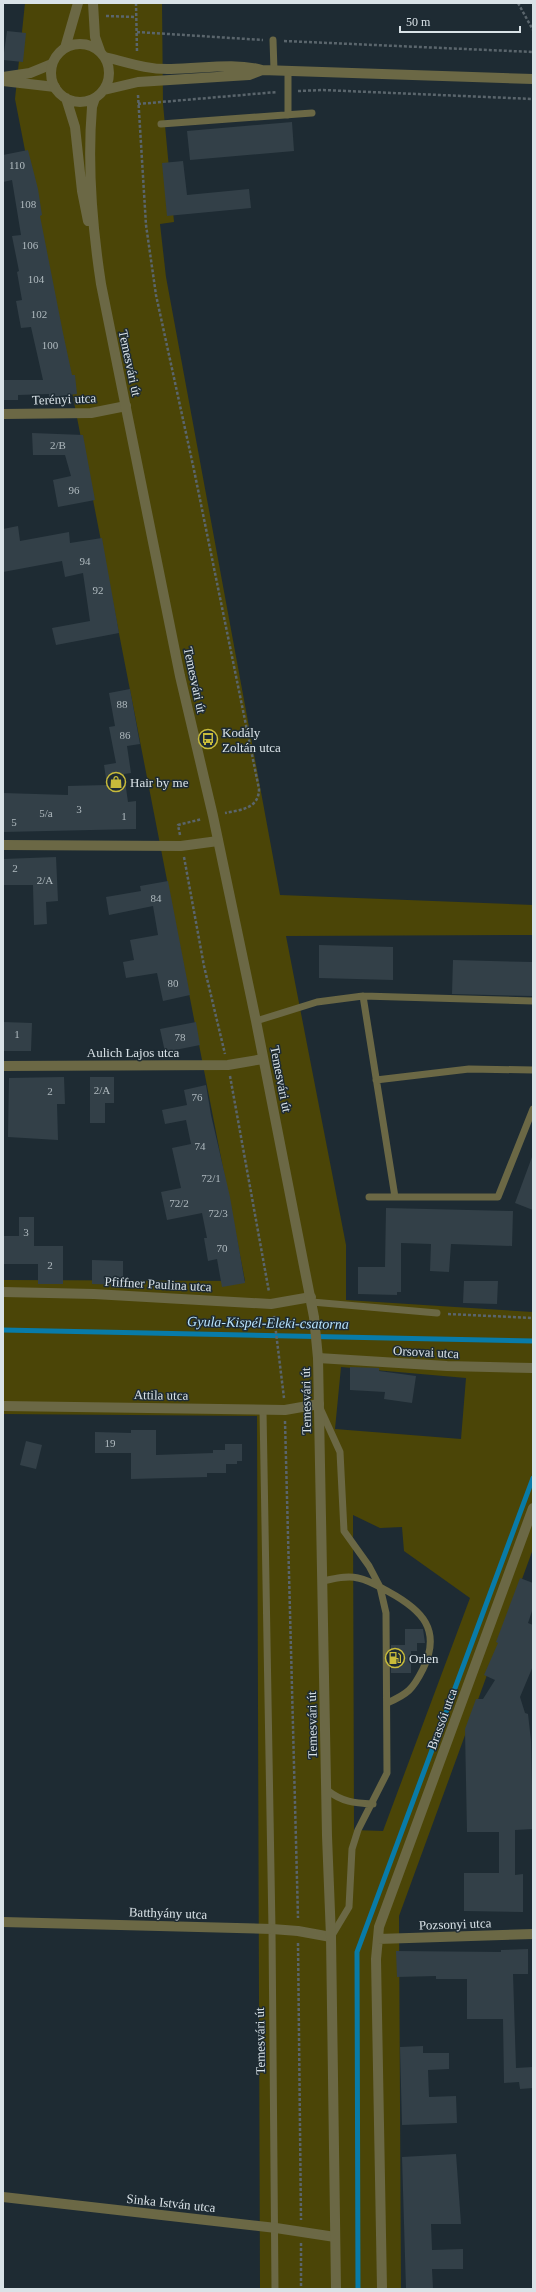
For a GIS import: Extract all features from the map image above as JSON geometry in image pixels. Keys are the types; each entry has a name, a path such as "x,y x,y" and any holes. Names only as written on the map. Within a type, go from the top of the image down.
{"street":[{"path":"65,48 78,3"},
{"path":"93,3 95,36 102,54 108,64 110,76 104,90 95,98 80,102 66,98 55,87 51,76 52,64 58,53 72,44 85,44 102,54 137,65 170,70 249,66 262,70 533,79"},
{"path":"3,77 30,73 52,64"},
{"path":"104,90 138,82 249,75 262,70"},
{"path":"3,81 55,87"},
{"name":"Temesvári út","path":"66,98 75,127 85,213 94,240"},
{"name":"Temesvári út","path":"95,98 92,107 89,142 89,174 94,240 180,676 213,816 256,1021 312,1300 318,1353 331,1937 336,2289"},
{"name":"Terényi utca","path":"3,414 91,413 126,406"},
{"path":"3,845 182,846 218,841"},
{"name":"Aulich Lajos utca","path":"3,1066 228,1065 263,1059"},
{"name":"Pfiffner Paulina utca","path":"3,1292 94,1294 272,1304 312,1300"},
{"name":"Orsovai utca","path":"318,1353 447,1366 533,1368"},
{"name":"Attila utca","path":"3,1407 285,1410 319,1404"},
{"name":"Brassói utca","path":"378,1939 382,1920 533,1508"},
{"name":"Batthyány utca","path":"3,1922 272,1929 298,1931 331,1937"},
{"name":"Pozsonyi utca","path":"378,1939 533,1934"},
{"path":"378,1939 376,1959 382,2289"},
{"name":"Sinka István utca","path":"3,2197 276,2228 335,2237"}],"lane":[{"path":"273,40 274,70"},
{"path":"288,70 288,115"},
{"path":"161,124 312,113"},
{"path":"256,1021 302,1005 363,996 533,1000"},
{"path":"363,996 395,1197"},
{"path":"376,1080 469,1070 533,1070"},
{"path":"369,1197 498,1197 533,1108"},
{"path":"312,1300 438,1313"},
{"path":"319,1404 340,1452 344,1531 369,1566 380,1587 386,1613 387,1773 373,1804 358,1830 352,1849 349,1907 331,1937"},
{"name":"Temesvári út","path":"263,1410 272,1929 276,2228 275,2289"},
{"path":"322,1581 346,1577 359,1578 410,1603 424,1619 430,1636 426,1662 411,1690 402,1697 387,1703"},
{"path":"327,1790 337,1798 352,1803 373,1804"}],"path":[{"path":"136,3 137,65"},
{"path":"518,3 533,30"},
{"path":"93,15 136,17"},
{"path":"137,32 533,52"},
{"path":"138,82 138,104 146,225 156,295 194,470 259,789 258,800 251,806 178,825 204,966 228,1065 277,1326 277,1347 285,1410 298,1931 301,2289"},
{"path":"138,104 288,91 323,90 533,99"},
{"path":"438,1313 533,1318"}],"shaded area":[{"path":"25,3 162,3 163,104 174,222 160,224 166,277 280,895 533,905 533,935 286,936 346,1245 346,1300 533,1312 533,1549 399,1916 401,2289 260,2289 257,1416 3,1414 3,1280 245,1281 15,99","holes":["341,1367 466,1378 461,1439 335,1429","353,1515 380,1528 402,1527 404,1551 470,1598 383,1831 354,1830"]}],"building":[{"path":"7,31 26,33 23,62 3,60"},
{"path":"292,122 294,151 190,160 187,131"},
{"path":"28,150 38,189 42,215 40,216 72,375 75,375 77,394 49,397 49,394 18,395 18,400 3,400 3,380 43,380 31,327 21,328 16,301 22,300 17,272 19,271 12,236 21,235 12,180 3,182 3,155"},
{"path":"183,161 187,195 249,189 251,208 167,216 162,163"},
{"path":"32,433 83,435 95,500 58,507 53,480 71,476 65,455 33,455"},
{"path":"18,526 20,541 69,532 70,543 102,538 119,633 56,645 52,628 90,621 83,573 65,577 62,561 3,572 3,529"},
{"path":"130,689 140,744 127,746 131,773 124,774 128,802 136,801 136,829 3,832 3,793 68,795 68,786 107,785 104,765 116,763 109,727 115,726 109,693"},
{"path":"56,857 58,901 46,902 47,924 34,925 33,885 3,885 3,859"},
{"path":"168,881 190,995 163,1001 157,973 126,978 123,962 134,960 130,940 158,935 153,906 109,915 106,897 141,891 140,886"},
{"path":"319,945 393,947 393,980 319,978"},
{"path":"453,960 533,962 533,996 452,994"},
{"path":"3,1022 32,1023 31,1051 3,1051"},
{"path":"196,1022 200,1045 165,1052 160,1029"},
{"path":"64,1077 65,1104 57,1104 58,1140 8,1137 9,1078"},
{"path":"90,1077 114,1077 114,1103 105,1103 105,1123 90,1123"},
{"path":"206,1085 211,1115 230,1197 245,1283 222,1287 217,1259 208,1261 204,1238 207,1238 202,1213 167,1220 161,1192 181,1188 172,1148 191,1144 186,1120 165,1124 162,1110 187,1105 184,1090"},
{"path":"532,1157 533,1158 533,1210 515,1203"},
{"path":"386,1208 513,1211 512,1246 451,1244 449,1272 430,1271 431,1244 401,1243 401,1292 397,1292 397,1295 358,1294 358,1267 385,1267"},
{"path":"19,1217 34,1217 34,1246 63,1246 63,1284 38,1284 38,1264 3,1264 3,1236 19,1236"},
{"path":"92,1260 123,1261 123,1285 92,1284"},
{"path":"464,1281 498,1281 497,1304 463,1303"},
{"path":"350,1367 379,1368 379,1371 416,1376 412,1403 384,1399 385,1392 350,1390"},
{"path":"131,1430 156,1430 156,1455 213,1453 213,1450 225,1450 225,1444 242,1444 242,1461 237,1461 237,1464 226,1464 226,1473 207,1473 207,1477 131,1479 131,1453 95,1453 95,1432 131,1433"},
{"path":"26,1441 42,1445 36,1469 20,1465"},
{"path":"520,1578 533,1583 533,1608 528,1623 533,1625 533,1666 520,1697 525,1713 528,1714 531,1741 533,1829 515,1830 515,1875 523,1874 523,1912 464,1911 464,1873 499,1873 499,1832 467,1832 465,1729 476,1699 483,1699 495,1680 484,1675 498,1643 496,1642"},
{"path":"405,1629 423,1629 425,1643 417,1643 417,1651 411,1651 411,1673 391,1673 391,1645 405,1645"},
{"path":"528,1949 528,1974 513,1974 516,2068 533,2067 533,2088 520,2089 519,2082 504,2083 503,2019 467,2019 467,1979 436,1979 436,1976 397,1977 396,1951 501,1952 501,1950"},
{"path":"423,2046 423,2053 449,2053 449,2069 428,2070 429,2097 456,2096 457,2123 402,2125 400,2047"},
{"path":"456,2154 461,2224 431,2224 432,2250 463,2249 463,2269 432,2269 433,2289 406,2289 402,2157"}],"waterway":[{"name":"Gyula-Kispél-Eleki-csatorna","path":"3,1330 533,1341"},
{"path":"358,2289 357,1952 533,1478"}],"place":[{"name":"Kodály Zoltán utca","path":"208,739"},
{"name":"Hair by me","path":"116,782"},
{"name":"Orlen","path":"395,1658"}]}
